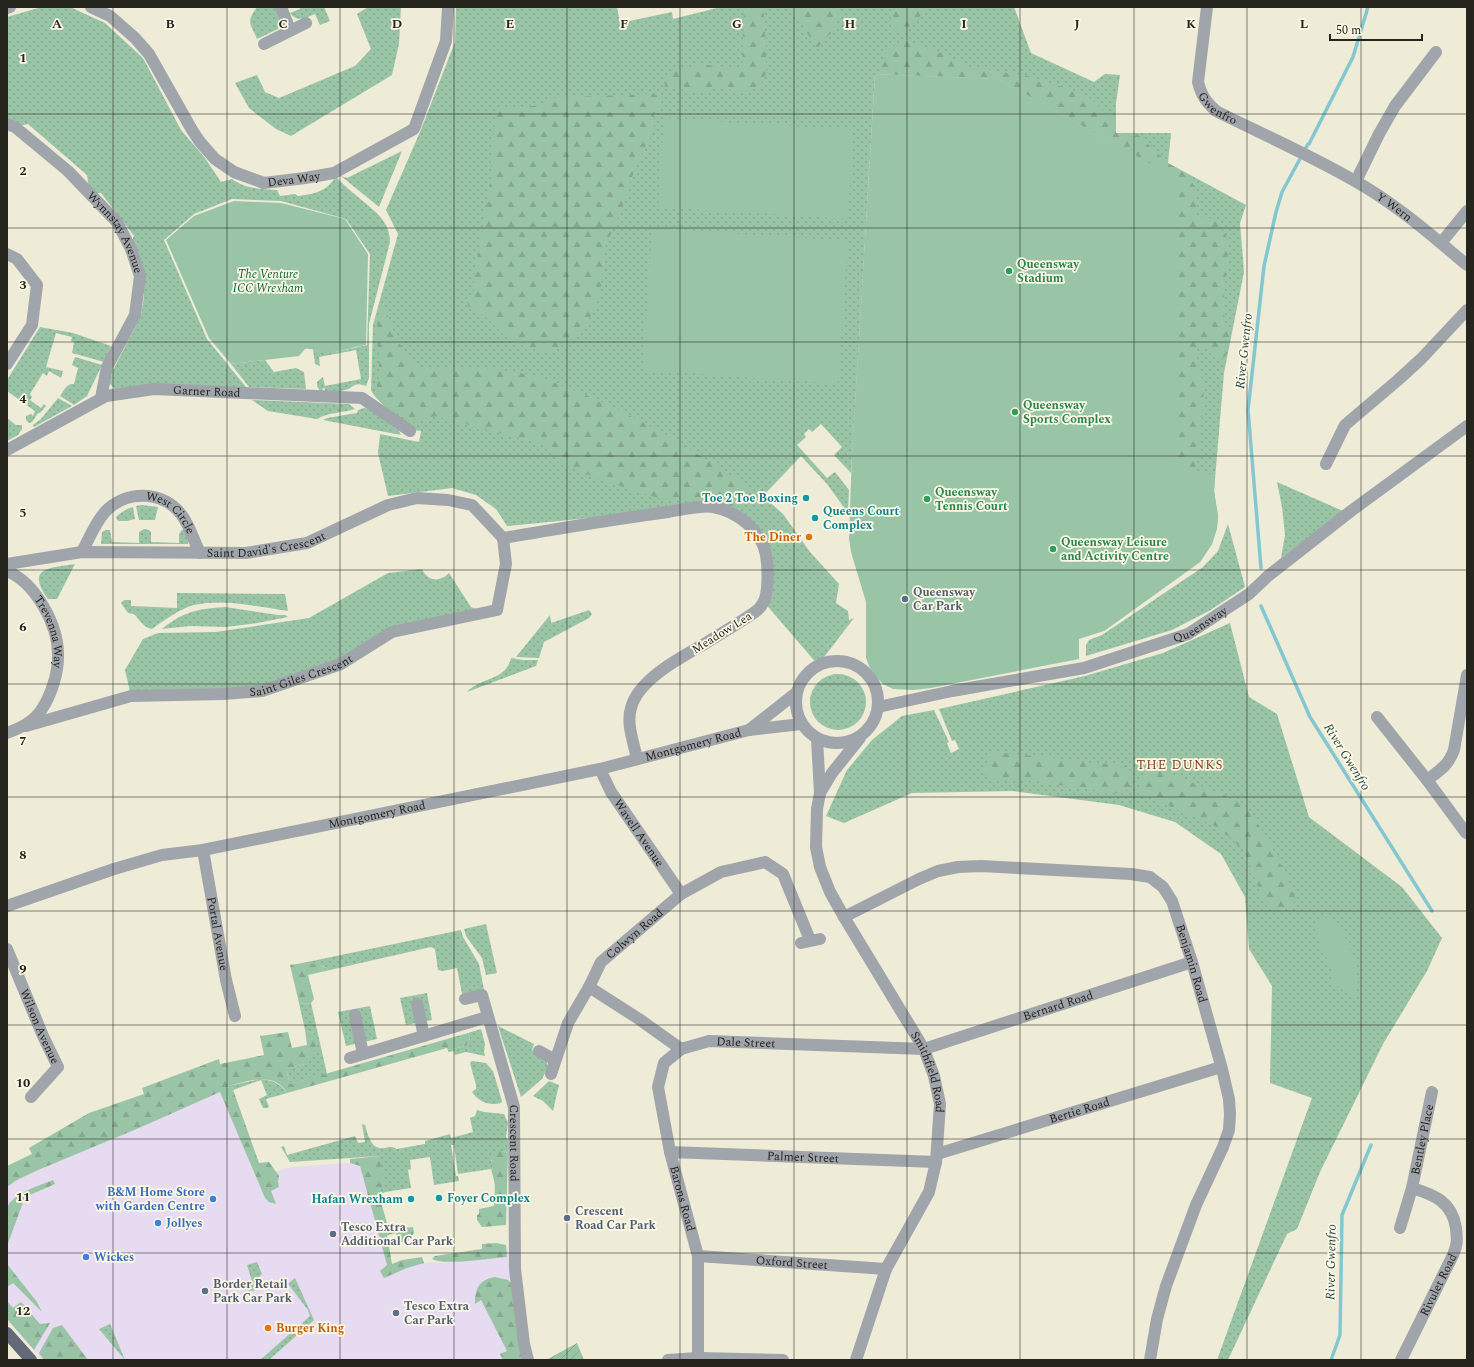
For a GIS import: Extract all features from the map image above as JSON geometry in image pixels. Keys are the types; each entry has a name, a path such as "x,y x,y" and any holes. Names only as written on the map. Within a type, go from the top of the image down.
{"main road":[{"path":"7,1333 30,1360"}],"street":[{"name":"Deva Way","path":"91,7 110,16 135,38 149,54 192,130 215,159 234,172 264,182 305,178 334,173 414,129 446,41 448,7"},
{"path":"281,7 290,30"},
{"name":"Gwenfro","path":"1207,7 1198,82 1201,94 1216,111 1314,159"},
{"path":"264,44 306,23"},
{"path":"1356,181 1379,134 1396,106 1436,52"},
{"name":"Wynnstay Avenue","path":"7,124 15,127 68,171 117,222 131,249 140,276 135,315 107,367 102,398"},
{"name":"Y Wern","path":"1314,159 1356,181 1400,210 1467,265"},
{"path":"1441,243 1467,211"},
{"path":"7,254 18,259 37,285 32,325 7,364"},
{"path":"1326,464 1340,432 1345,425 1422,359 1467,310"},
{"name":"Garner Road","path":"7,450 106,396 154,389 362,398 410,431"},
{"name":"Queensway","path":"878,707 952,691 1084,668 1188,634 1249,594 1268,576 1345,516 1467,426"},
{"name":"West Circle","path":"82,552 101,518 112,505 123,499 145,495 164,500 177,510 187,525 200,553"},
{"name":"Saint David's Crescent","path":"7,564 82,552 246,553 307,543 388,505 417,498 448,500 472,505 503,538"},
{"name":"Meadow Lea","path":"503,538 657,513 711,506 726,510 738,517 750,526 759,537 766,554 768,571 764,602 755,612 671,664 638,693 630,708 629,719 637,759"},
{"name":"Saint Giles Crescent","path":"26,726 131,696 223,694 262,691 341,664 392,632 497,610 506,564 503,538"},
{"name":"Trevenna Way","path":"7,571 15,574 37,596 47,613 58,642 58,658 55,676 42,710 26,726 7,733"},
{"path":"830,661 843,661 855,665 866,673 873,683 877,694 878,707 870,728 861,736 851,742 839,744 828,743 817,739 808,733 801,724 796,709 796,693 804,677 818,665 830,661"},
{"path":"1427,780 1450,762 1464,716 1467,675"},
{"name":"Montgomery Road","path":"749,730 796,693"},
{"path":"1377,717 1427,780 1466,833"},
{"name":"Montgomery Road","path":"7,906 114,869 162,855 203,850 600,769 749,730 801,724"},
{"name":"Smithfield Road","path":"856,1360 886,1269 929,1192 936,1158 940,1104 934,1076 924,1049 844,917 830,892 820,867 816,847 816,809 820,793 832,773 861,736"},
{"name":"Smithfield Road","path":"817,739 820,793"},
{"name":"Wavell Avenue","path":"600,769 611,792 681,894"},
{"name":"Portal Avenue","path":"203,850 226,980 235,1016"},
{"name":"Colwyn Road","path":"551,1074 568,1023 600,962 681,894 721,872 765,862 783,874 810,941"},
{"name":"Benjamin Road","path":"844,917 919,879 938,871 958,867 982,866 1131,874 1150,877 1163,887 1172,901 1192,962 1221,1067 1229,1099 1230,1114 1229,1130 1223,1147 1196,1205 1166,1286 1157,1319 1150,1360"},
{"name":"Wilson Avenue","path":"7,949 43,1036 58,1067 31,1096"},
{"name":"Bernard Road","path":"924,1049 1192,962"},
{"path":"588,987 639,1019 681,1049"},
{"name":"Crescent Road","path":"465,999 482,996 514,1107 515,1269 524,1344 528,1360"},
{"path":"417,1004 424,1036"},
{"path":"355,1015 363,1054"},
{"path":"350,1058 487,1017"},
{"name":"Dale Street","path":"681,1049 709,1041 924,1049"},
{"name":"Barons Road","path":"681,1049 664,1063 658,1087 670,1152 698,1256 698,1358"},
{"path":"539,1051 555,1060"},
{"name":"Bertie Road","path":"936,1158 1221,1067"},
{"name":"Bentley Place","path":"1400,1228 1412,1188 1432,1092"},
{"name":"Palmer Street","path":"670,1152 936,1158"},
{"name":"Bentley Place","path":"1412,1188 1433,1196 1447,1207"},
{"name":"Rivulet Road","path":"1401,1360 1453,1255 1462,1245 1454,1218 1447,1207"},
{"name":"Oxford Street","path":"698,1256 886,1269"},
{"path":"668,1360 698,1358 783,1360"}],"shaded area":[{"path":"228,1086 264,1175 291,1167 350,1163 360,1166 387,1265 407,1268 418,1264 433,1262 443,1263 508,1250 522,1360 42,1360 7,1319 7,1180"}],"green space":[{"path":"42,7 70,7 105,23 143,58 181,130 205,158 221,182 232,179 248,187 277,190 280,196 295,194 298,196 320,191 337,178 380,216 387,228 390,242 369,324 369,378 366,386 358,384 340,391 325,391 323,388 322,391 320,391 317,386 317,382 323,377 325,386 361,379 356,350 319,357 320,366 315,364 313,349 332,352 367,345 370,254 346,219 281,201 232,199 194,214 164,240 207,339 246,387 246,391 120,391 110,384 112,372 141,316 144,296 144,277 131,242 134,236 101,193 94,193 89,188 87,175 28,124 18,126 7,122 7,17"},
{"path":"257,7 276,7 281,20 278,29 257,39 250,20"},
{"path":"300,7 324,7 330,21 320,25 315,14 299,19 290,13 300,9"},
{"path":"368,7 401,7 399,44 392,75 291,136 276,129 249,108 235,83 257,75 265,92 279,98 355,66 371,49 357,14"},
{"path":"456,7 617,7 620,23 672,12 673,19 717,7 1014,7 1031,53 1094,82 1105,74 1120,75 1116,103 1116,133 1171,133 1168,163 1246,205 1240,223 1244,272 1224,373 1214,491 1218,516 1217,528 1212,544 1200,562 1104,631 1115,144 998,79 875,74 851,473 834,455 842,447 821,424 812,432 809,429 804,434 806,437 797,445 827,478 835,472 849,490 848,513 827,484 801,456 763,496 783,514 810,552 839,584 836,603 848,611 849,620 854,618 818,665 764,602 767,589 759,537 711,506 507,526 496,509 476,495 452,488 388,496 378,453 380,434 419,442 421,431 412,429 402,422 383,405 371,390 373,325 398,234 386,210 420,132 455,42"},
{"path":"744,7 763,7 766,44 766,74 759,88 741,92 716,88 707,92 666,88 663,79 676,69 688,69 696,64 742,68"},
{"path":"790,7 841,7 833,31 817,48"},
{"path":"890,7 927,7 917,20 904,32 894,32"},
{"path":"905,39 974,68 1024,75 1066,88 1090,98 1116,123 1116,133 1137,134 1168,163 1190,176 1196,193 1197,220 1203,217 1214,219 1229,240 1223,308 1226,327 1231,335 1227,353 1224,358 1216,359 1207,350 1199,346 1194,351 1204,386 1200,438 1201,453 1192,473 1174,472 1177,179 998,79 879,74 884,57 890,49"},
{"name":"Queensway Sports Complex","path":"875,74 998,79 1178,179 1174,472 1215,474 1214,491 1218,516 1217,528 1212,544 1200,562 1104,631 1079,639 1079,659 931,688 913,690 893,689 883,684 870,668 866,658 866,602 851,552 849,538 852,453"},
{"path":"653,94 664,98 654,114 654,131 644,149 631,179 623,207 606,245 599,299 581,334 573,342 560,346 553,353 520,345 506,336 481,313 469,307 466,300 474,291 474,277 490,185 495,121 498,108 547,105 548,98"},
{"path":"664,118 853,130 848,219 658,207"},
{"path":"402,151 379,207 341,176 347,178"},
{"name":"The Venture ICC Wrexham","path":"234,201 281,203 345,219 368,254 366,345 329,353 305,349 299,356 231,364 209,338 166,240 194,216"},
{"path":"652,228 848,241 838,384 643,370"},
{"path":"381,307 387,313 393,333 413,365 433,368 504,370 537,377 568,388 615,408 661,432 705,459 749,487 748,499 744,506 733,506 720,502 697,499 676,500 658,498 607,482 559,463 546,445 435,416 411,423 379,400 377,393 379,370 377,327"},
{"path":"40,327 73,333 111,346 104,362 72,353 74,342 71,341 72,337 56,333 46,367 63,371 61,378 49,371 47,376 43,373 30,394 32,397 30,400 41,408 44,404 46,406 40,413 38,413 32,422 29,423 26,420 26,416 31,414 33,416 35,411 7,391 7,380"},
{"path":"75,357 102,365 87,396 74,405 60,396 64,389 74,384 78,368 72,365"},
{"path":"265,360 274,372 296,368 304,372 306,389 249,387 231,364"},
{"path":"58,398 72,406 34,427 33,425 41,419"},
{"path":"252,400 349,404 355,409 326,415 317,419 268,411"},
{"path":"364,408 370,409 399,431 401,435 323,420 357,413 358,410"},
{"path":"7,418 16,425 22,425 22,429 18,435 7,441"},
{"path":"1277,482 1343,511 1281,558 1285,535 1282,507"},
{"path":"142,505 158,507 155,520 139,520 136,506"},
{"path":"133,507 135,519 118,521 116,517 118,515"},
{"path":"1228,524 1245,587 1209,611 1172,630 1086,656 1086,645 1089,640 1102,635 1203,567 1218,551"},
{"path":"144,529 151,532 151,542 179,543 179,534 182,530 185,530 189,541 188,544 101,544 102,532 106,530 110,530 112,542 139,543 139,532"},
{"path":"75,564 57,599 48,599 39,581 40,575 49,568"},
{"path":"422,569 427,576 434,579 442,578 449,573 471,607 484,612 392,632 341,664 262,691 131,696 125,670 143,639 158,633 216,632 309,618 388,573"},
{"path":"177,593 285,594 288,611 241,604 218,602 206,603 194,605 184,609 172,615 152,629 144,625 134,614 128,613 121,603 124,600 131,600 131,606 177,608"},
{"path":"225,607 285,615 288,617 226,627 190,626 162,629 177,618 192,612"},
{"path":"589,610 592,614 589,618 544,642 539,658 516,657 550,615 551,623"},
{"path":"1230,623 1249,697 1277,714 1309,817 1402,887 1442,938 1427,971 1383,1044 1320,1172 1297,1229 1287,1234 1228,1360 1217,1360 1312,1098 1270,1083 1272,986 1249,949 1245,897 1221,854 1175,822 1119,805 1013,791 912,793 844,823 826,816 847,770 872,740 902,716 934,710 949,742 947,743 951,753 959,749 955,740 952,741 939,709 1085,676 1163,653"},
{"path":"511,658 538,660 536,666 467,692 473,687 499,675 504,671"},
{"path":"838,674 849,676 858,682 864,691 866,702 864,713 858,722 849,728 838,730 827,728 818,722 812,713 810,702 812,691 818,682 827,676"},
{"path":"994,752 1126,766 1131,772 1130,786 1123,793 1114,793 1019,779 1002,780 990,778 985,774 985,767 988,759"},
{"path":"1155,765 1178,777 1224,795 1245,806 1264,833 1279,861 1296,899 1290,908 1272,910 1264,903 1245,852 1232,839 1213,825 1148,797 1141,791 1139,782 1146,769"},
{"path":"1327,918 1334,921 1344,934 1352,954 1358,983 1357,990 1352,997 1331,981 1331,968 1323,951 1317,931 1318,923 1322,919"},
{"path":"486,924 497,973 486,975 482,958 466,936 464,929"},
{"path":"461,930 463,937 479,964 484,990 462,994 457,968 443,971 438,970 435,949 431,947 330,970 323,966 293,965"},
{"path":"311,964 330,970 308,975 314,999 311,1003 299,1003 290,965"},
{"path":"427,993 432,1020 406,1025 400,998"},
{"path":"299,1003 311,1003 327,1074 290,1084 286,1069 305,1064 314,1031 312,1033 305,1030"},
{"path":"370,1006 377,1039 346,1046 338,1012"},
{"path":"498,1026 534,1044 532,1050 546,1057 548,1067 542,1079 521,1097"},
{"path":"481,1029 485,1044 485,1056 466,1052 455,1055 454,1051 448,1052 448,1050 466,1046 470,1038 468,1033"},
{"path":"305,1030 312,1033 314,1031 316,1049 305,1064 286,1069 290,1084 468,1033 470,1038 466,1046 448,1050 447,1048 287,1093 282,1086 275,1082 260,1079 228,1086 229,1088 232,1087 259,1163 269,1162 279,1176 279,1187 271,1191 276,1204 269,1202 265,1198 220,1092 38,1170 17,1180 7,1187 7,1166 32,1154 29,1148 89,1113 144,1094 142,1088 219,1059 220,1064 264,1055 260,1036 288,1032 292,1048 307,1045"},
{"path":"472,1061 486,1063 493,1071 502,1101 501,1103 492,1104 481,1101 472,1092 476,1089 476,1085 470,1063"},
{"path":"260,1079 275,1083 282,1087 287,1093 266,1099 269,1107 263,1108 259,1099 267,1095 261,1080 233,1090 232,1087 229,1088 228,1086"},
{"path":"549,1081 559,1085 553,1111 543,1101 533,1096"},
{"path":"477,1110 504,1114 508,1123 506,1137 508,1140 508,1153 503,1151 491,1160 491,1169 458,1174 454,1145 451,1145 456,1176 458,1176 459,1181 434,1185 430,1157 410,1160 411,1169 408,1170 411,1188 385,1192 380,1196 378,1191 379,1156 290,1162 281,1147 284,1146 287,1155 355,1136 358,1143 365,1142 362,1124 365,1125 371,1141 376,1147 393,1147 397,1149 425,1144 425,1141 450,1134 451,1138 473,1132 470,1118 475,1116"},
{"path":"503,1151 508,1153 506,1225 482,1227 477,1220 479,1209 494,1206 495,1186 491,1169 491,1161 494,1153"},
{"path":"379,1156 384,1183 378,1192 389,1230 393,1229 395,1224 399,1232 404,1228 413,1227 414,1233 408,1241 397,1243 396,1233 387,1235 392,1264 402,1260 422,1257 424,1263 407,1268 384,1278 380,1271 387,1265 360,1166 350,1163 350,1159"},
{"path":"53,1180 55,1184 25,1197 7,1246 7,1207 22,1193"},
{"path":"496,1243 506,1245 507,1257 457,1262 446,1262 432,1259 435,1256 482,1249 482,1244"},
{"path":"257,1262 262,1274 253,1283 254,1291 245,1290 244,1284 252,1281 247,1265"},
{"path":"7,1264 37,1302 42,1312 13,1283 7,1287"},
{"path":"495,1277 508,1280 512,1284 522,1360 503,1360 500,1354 507,1351 481,1300 475,1304 476,1293 479,1286 485,1280"},
{"path":"295,1278 314,1320 269,1360 260,1360 310,1316 308,1310 288,1284"},
{"path":"7,1301 13,1308 21,1302 40,1324 50,1323 34,1350 7,1319"},
{"path":"110,1324 125,1360 99,1329"},
{"path":"62,1325 88,1360 44,1360 39,1353 53,1328"},
{"path":"577,1343 584,1360 546,1360"}],"waterway":[{"name":"River Gwenfro","path":"1309,144 1353,57 1368,7"},
{"name":"River Gwenfro","path":"1261,568 1248,410 1264,266 1276,212 1282,192 1308,144"},
{"name":"River Gwenfro","path":"1261,606 1310,717 1432,911"},
{"name":"River Gwenfro","path":"1331,1360 1340,1335 1342,1215 1371,1145"}],"place":[{"name":"Queensway Stadium","path":"1009,271"},
{"name":"Queensway Sports Complex","path":"1015,412"},
{"name":"Toe 2 Toe Boxing","path":"806,498"},
{"name":"Queensway Tennis Court","path":"927,499"},
{"name":"Queens Court Complex","path":"815,518"},
{"name":"The Diner","path":"809,537"},
{"name":"Queensway Leisure and Activity Centre","path":"1053,549"},
{"name":"Queensway Car Park","path":"905,599"},
{"name":"Foyer Complex","path":"439,1198"},
{"name":"B&M Home Store with Garden Centre","path":"213,1199"},
{"name":"Hafan Wrexham","path":"411,1199"},
{"name":"Crescent Road Car Park","path":"567,1218"},
{"name":"Jollyes","path":"158,1223"},
{"name":"Tesco Extra Additional Car Park","path":"333,1234"},
{"name":"Wickes","path":"86,1257"},
{"name":"Border Retail Park Car Park","path":"205,1291"},
{"name":"Tesco Extra Car Park","path":"396,1313"},
{"name":"Burger King","path":"268,1328"}],"district":[{"name":"THE DUNKS","path":"1180,765"}]}
